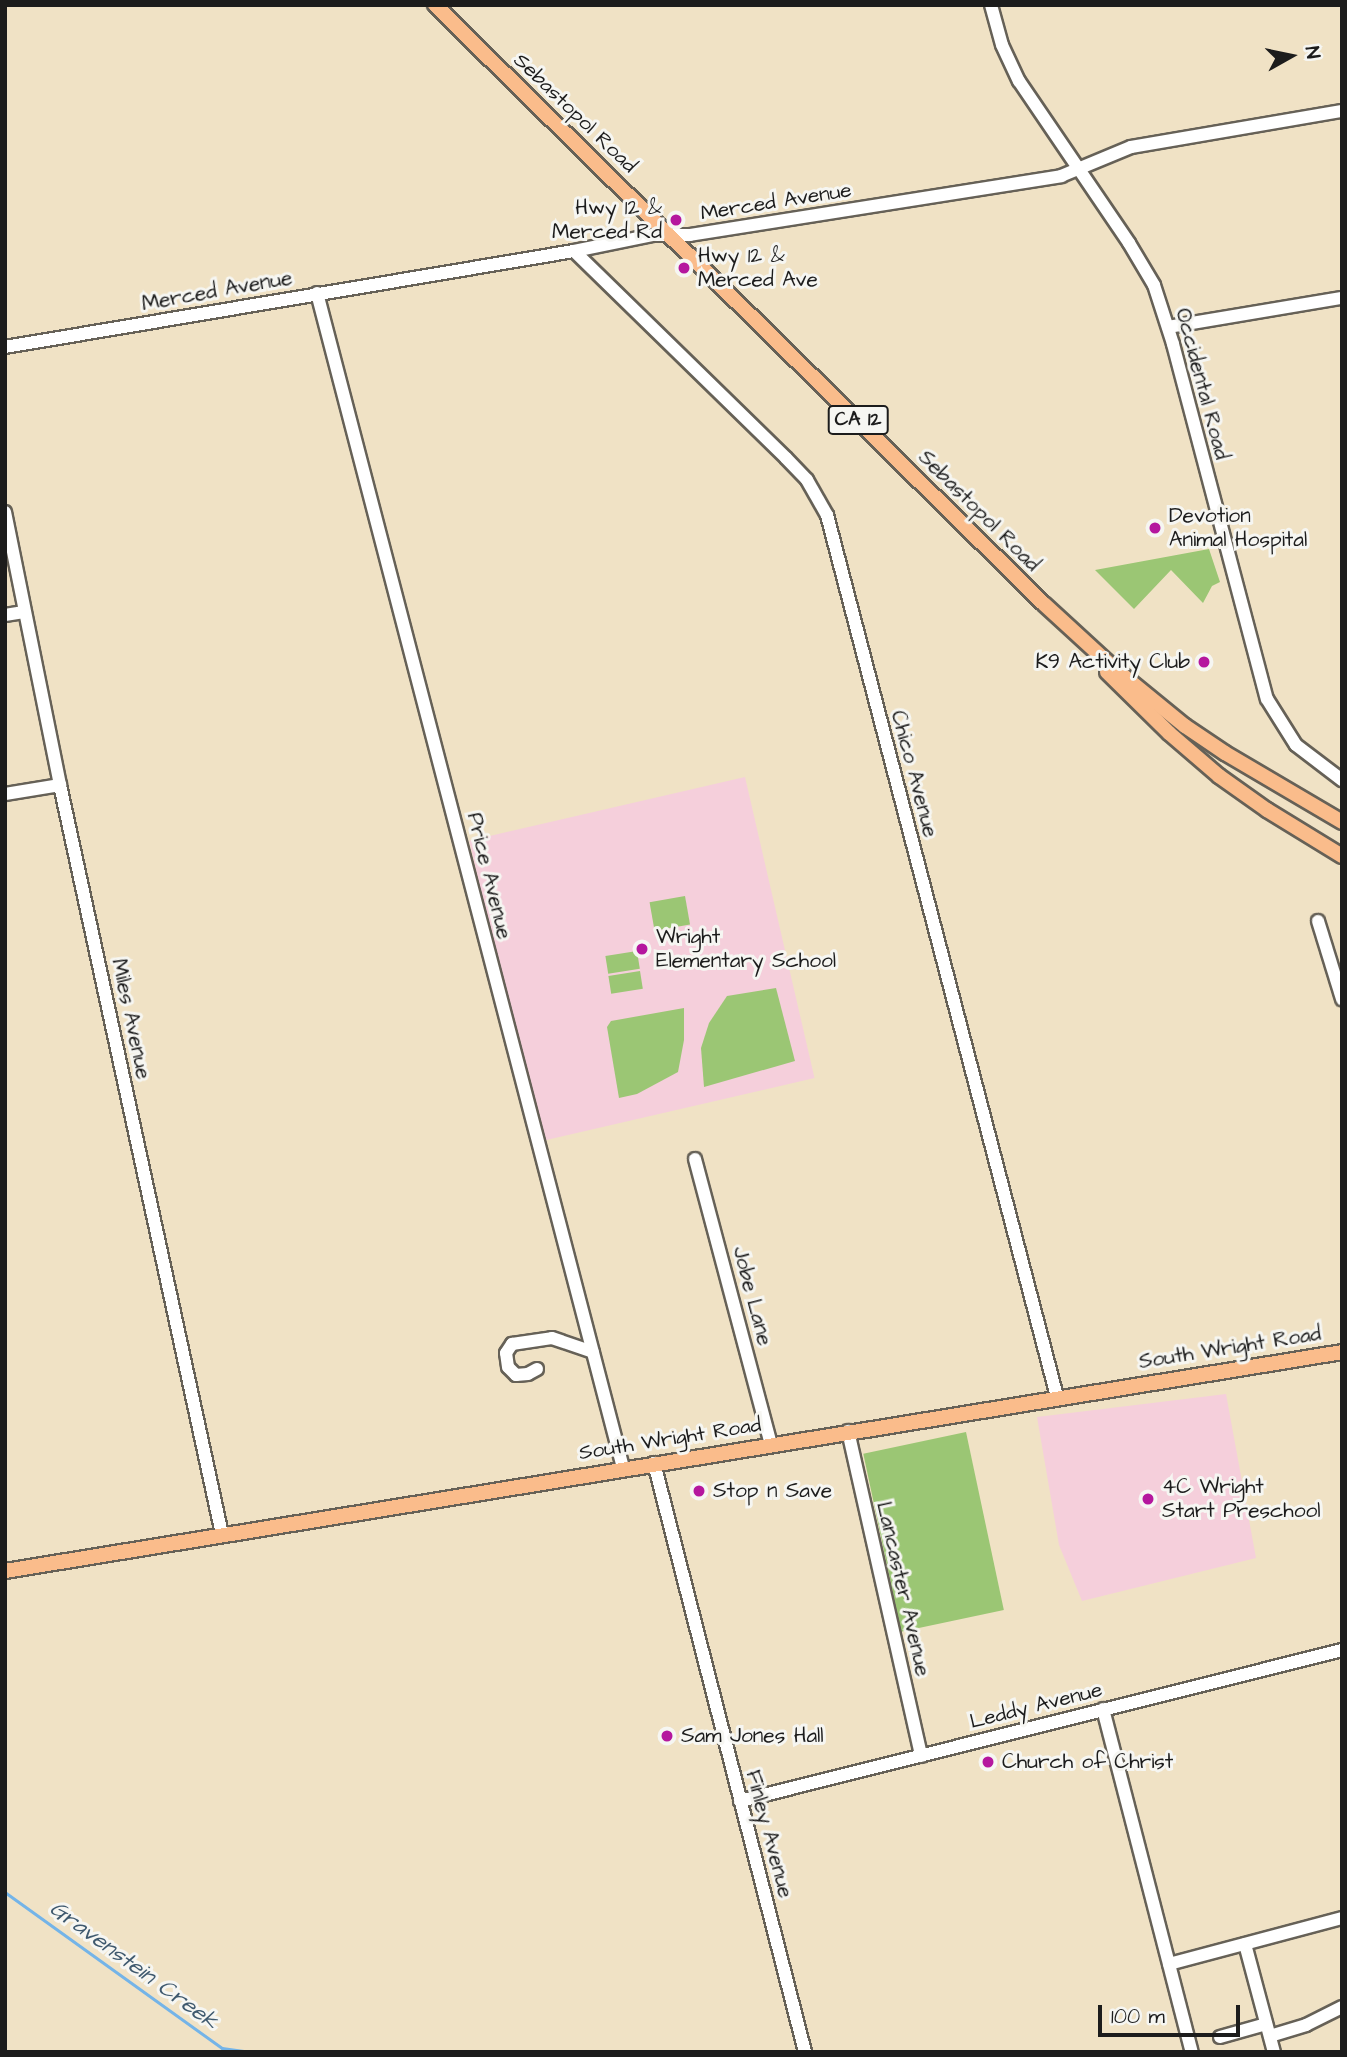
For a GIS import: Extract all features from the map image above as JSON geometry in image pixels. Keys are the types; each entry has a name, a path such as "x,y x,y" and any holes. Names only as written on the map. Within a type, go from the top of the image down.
{"main road":[{"name":"Sebastopol Road","path":"435,5 1044,604 1131,697 1198,759 1267,810 1342,856"},
{"name":"Sebastopol Road","path":"1044,604 1185,726 1246,766 1342,822"},
{"name":"South Wright Road","path":"5,1571 1342,1352"}],"street":[{"name":"Occidental Road","path":"991,5 1002,45 1019,81 1146,271 1168,327 1267,699 1296,745 1342,780"},
{"name":"Merced Avenue","path":"5,346 574,251 653,235 750,226 1061,176 1131,147 1342,111"},
{"name":"Chico Avenue","path":"574,251 786,458 807,480 827,515 1057,1397"},
{"name":"Price Avenue","path":"317,293 623,1468"},
{"path":"1168,327 1342,298"},
{"name":"Miles Avenue","path":"5,512 24,612 222,1534"},
{"path":"5,615 24,612"},
{"path":"5,794 61,785"},
{"path":"1318,921 1342,999"},
{"name":"Jobe Lane","path":"695,1158 771,1444"},
{"path":"537,1369 528,1374 516,1375 508,1367 506,1353 512,1344 552,1338 593,1352"},
{"name":"Lancaster Avenue","path":"848,1431 921,1756"},
{"name":"Finley Avenue","path":"654,1463 806,2052"},
{"name":"Leddy Avenue","path":"740,1801 1342,1650"},
{"path":"1103,1709 1192,2052"},
{"path":"1169,1964 1342,1918"},
{"path":"1245,1944 1274,2052"},
{"path":"1220,2037 1306,2025 1342,2007"}],"shaded area":[{"name":"Wright Elementary School","path":"745,777 815,1078 539,1142 469,841"},
{"name":"4C Wright Start Preschool","path":"1226,1394 1256,1558 1082,1601 1059,1545 1037,1417"}],"green space":[{"path":"1209,549 1220,582 1212,586 1203,603 1171,570 1134,609 1095,570"},
{"path":"685,896 690,925 655,931 650,902"},
{"path":"637,951 640,969 608,974 605,956"},
{"path":"640,971 643,989 611,994 608,976"},
{"path":"776,988 795,1061 704,1087 701,1048 709,1023 727,996"},
{"path":"684,1008 684,1040 678,1072 637,1094 619,1098 607,1027 611,1021"},
{"path":"966,1432 1004,1610 901,1632 863,1454"}],"waterway":[{"name":"Gravenstein Creek","path":"5,1892 222,2048 249,2052"}],"place":[{"name":"Hwy 12 & Merced Rd","path":"676,220"},
{"name":"Hwy 12 & Merced Ave","path":"684,268"},
{"name":"Devotion Animal Hospital","path":"1155,528"},
{"name":"K9 Activity Club","path":"1204,662"},
{"name":"Wright Elementary School","path":"642,949"},
{"name":"Stop n Save","path":"699,1491"},
{"name":"4C Wright Start Preschool","path":"1148,1499"},
{"name":"Sam Jones Hall","path":"667,1736"},
{"name":"Church of Christ","path":"988,1762"}]}
